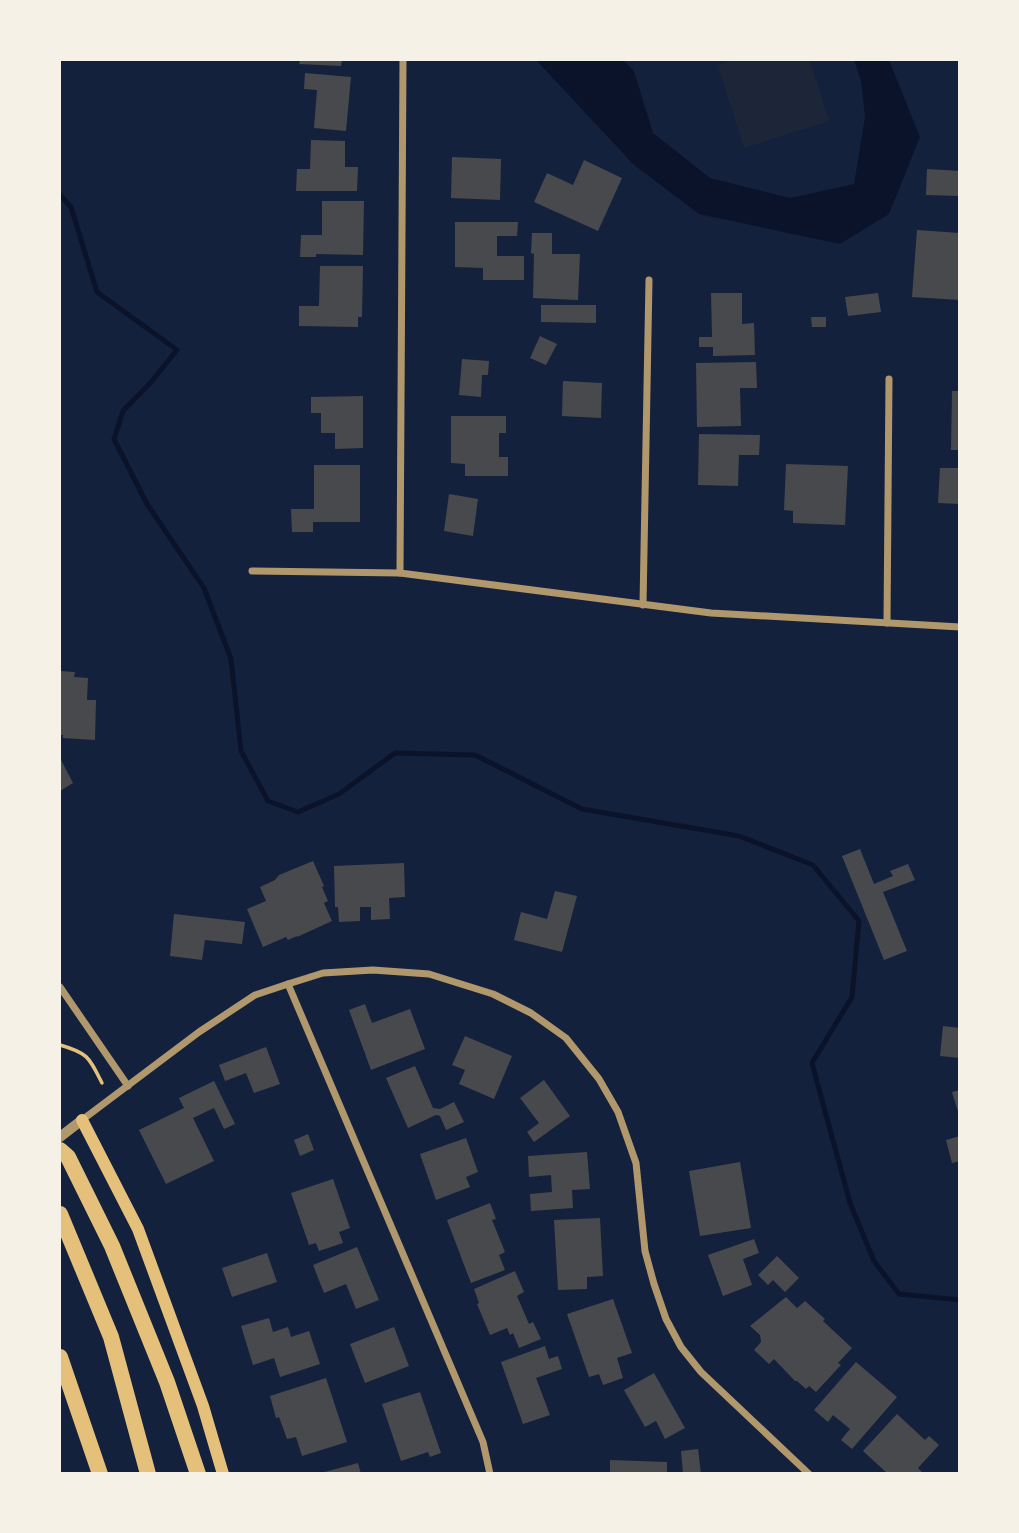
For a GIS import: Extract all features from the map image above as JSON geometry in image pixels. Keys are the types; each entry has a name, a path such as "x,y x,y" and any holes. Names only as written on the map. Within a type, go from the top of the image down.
{"highway":[{"path":"60,1150 68,1157 112,1246 167,1382 198,1474"},
{"path":"60,1214 111,1337 148,1474"},
{"path":"60,1357 100,1474"}],"main road":[{"path":"82,1120 138,1229 204,1406 223,1474"}],"street":[{"path":"400,573 403,60"},
{"path":"643,605 649,280"},
{"path":"887,623 889,379"},
{"path":"252,570 400,573 711,613 960,627"},
{"path":"64,1134 200,1032 255,995 288,984 323,973 373,970 429,974 493,994 531,1013 566,1038 599,1079 618,1112 636,1164 645,1251 666,1319 681,1347 701,1372 809,1474"},
{"path":"288,984 484,1442 490,1474"},
{"path":"60,987 128,1086"}],"path":[{"path":"60,1045 88,1057 102,1083"}],"shaded area":[{"path":"536,60 623,60 634,71 653,133 710,178 790,198 854,184 865,117 861,81 854,60 889,60 920,137 889,214 840,244 699,214 634,165"},
{"path":"736,60 810,60 829,121 744,148 718,65"}],"building":[{"path":"300,60 342,60 341,66 299,64"},
{"path":"305,73 351,77 346,131 314,128 317,90 304,89"},
{"path":"311,140 345,141 345,167 358,167 357,191 296,191 297,169 310,169"},
{"path":"452,157 501,159 500,200 451,198"},
{"path":"584,160 622,178 598,231 534,202 547,173 573,185"},
{"path":"927,169 960,171 960,196 926,195"},
{"path":"322,201 364,201 363,255 316,254 316,257 300,257 301,235 322,235"},
{"path":"455,222 518,222 517,236 497,236 497,256 524,256 524,280 483,280 483,268 455,267"},
{"path":"917,230 960,233 960,300 912,297"},
{"path":"532,233 552,233 552,254 580,254 578,300 533,298"},
{"path":"320,266 363,266 362,317 358,317 358,327 299,326 299,306 319,306"},
{"path":"711,293 742,293 742,324 754,323 755,355 713,356 713,347 699,347 699,337 712,337"},
{"path":"878,293 881,312 848,316 845,297"},
{"path":"541,305 596,305 596,323 541,322"},
{"path":"811,317 826,317 826,327 812,327"},
{"path":"540,336 557,344 546,365 530,358"},
{"path":"462,359 489,361 488,375 482,375 481,397 459,395"},
{"path":"756,362 757,388 740,388 741,426 697,427 696,363"},
{"path":"563,381 602,383 601,418 562,416"},
{"path":"952,391 960,391 960,450 951,450"},
{"path":"363,396 363,448 335,449 335,433 321,433 321,413 311,413 311,397"},
{"path":"451,416 506,416 506,433 499,433 499,457 508,457 508,476 465,476 465,464 451,463"},
{"path":"699,434 760,435 759,455 739,455 738,486 698,485"},
{"path":"786,464 848,466 845,525 793,523 793,511 784,510"},
{"path":"314,465 360,465 360,522 313,522 313,532 292,532 291,509 314,509"},
{"path":"940,468 960,468 960,504 938,503"},
{"path":"449,494 478,499 473,536 444,531"},
{"path":"60,671 75,672 74,677 88,678 87,700 96,700 95,740 63,738 63,735 60,735"},
{"path":"60,758 73,783 60,791"},
{"path":"860,849 874,884 893,876 890,871 908,864 915,880 883,892 907,951 884,960 842,856"},
{"path":"313,861 324,886 322,887 328,901 324,903 332,921 297,937 288,940 286,937 263,947 247,909 266,901 260,887 279,875"},
{"path":"404,863 405,897 389,898 390,919 371,920 371,907 360,907 360,921 339,922 338,907 335,907 334,866"},
{"path":"555,891 577,896 562,952 514,940 521,912 547,919"},
{"path":"174,914 245,922 242,944 205,940 202,960 170,956"},
{"path":"365,1004 372,1023 410,1009 425,1049 371,1070 349,1010"},
{"path":"943,1026 960,1028 960,1058 940,1056"},
{"path":"465,1036 512,1056 494,1099 459,1084 465,1070 452,1065"},
{"path":"266,1047 280,1084 254,1093 246,1073 225,1081 219,1065"},
{"path":"415,1066 433,1108 440,1109 454,1102 464,1122 446,1130 440,1116 436,1115 408,1128 386,1078"},
{"path":"544,1080 570,1116 534,1142 527,1132 539,1123 520,1098"},
{"path":"214,1081 235,1124 224,1129 214,1108 193,1118 214,1161 166,1184 139,1130 184,1108 179,1098"},
{"path":"960,1090 960,1115 959,1115 952,1092"},
{"path":"308,1134 314,1150 300,1156 294,1140"},
{"path":"960,1136 960,1161 952,1163 946,1140"},
{"path":"466,1138 478,1172 466,1177 470,1187 436,1200 420,1154"},
{"path":"587,1152 590,1189 572,1190 573,1208 531,1211 530,1194 552,1192 551,1175 529,1177 528,1156"},
{"path":"740,1162 751,1228 700,1236 689,1171"},
{"path":"333,1179 350,1228 339,1232 343,1243 319,1251 316,1243 309,1245 291,1193"},
{"path":"490,1203 496,1219 492,1220 505,1252 499,1255 505,1270 471,1283 447,1220"},
{"path":"600,1218 603,1276 587,1277 587,1289 558,1290 554,1220"},
{"path":"754,1239 759,1253 743,1259 752,1285 723,1296 708,1255"},
{"path":"357,1247 379,1300 356,1309 346,1284 324,1293 313,1265"},
{"path":"267,1253 277,1282 232,1297 222,1268"},
{"path":"777,1256 799,1278 785,1292 773,1280 768,1285 758,1275"},
{"path":"515,1271 524,1292 517,1296 529,1324 533,1322 541,1339 519,1348 513,1333 510,1335 507,1328 490,1335 474,1289"},
{"path":"786,1297 797,1308 805,1301 852,1348 838,1363 841,1365 816,1392 795,1381 774,1359 769,1364 754,1350 761,1342 760,1335 750,1326"},
{"path":"613,1299 632,1353 617,1358 623,1378 603,1385 599,1374 589,1377 567,1314"},
{"path":"269,1318 273,1332 288,1327 291,1337 309,1331 320,1364 280,1377 274,1358 253,1365 241,1326"},
{"path":"394,1327 409,1366 365,1383 350,1344"},
{"path":"545,1346 549,1359 558,1356 562,1369 536,1378 550,1415 523,1424 501,1362"},
{"path":"856,1362 897,1397 852,1449 841,1440 850,1429 833,1415 828,1422 814,1410"},
{"path":"654,1373 685,1428 665,1439 656,1421 645,1427 624,1390"},
{"path":"326,1378 347,1442 302,1456 296,1437 287,1439 279,1417 276,1418 270,1396"},
{"path":"420,1392 441,1453 430,1457 428,1452 401,1461 382,1404"},
{"path":"897,1414 925,1440 929,1436 939,1445 918,1468 924,1474 888,1474 863,1451"},
{"path":"698,1449 701,1474 683,1474 681,1451"},
{"path":"610,1460 667,1462 667,1474 610,1474"},
{"path":"358,1463 361,1474 321,1474 321,1473"}],"waterway":[{"path":"60,195 71,207 97,292 177,350 123,411 114,439 147,504 204,588 231,659 241,751 268,801 298,812 339,794 395,753 475,755 582,809 739,836 813,865 859,921 852,997 812,1063 850,1203 874,1261 899,1294 960,1300"}]}
